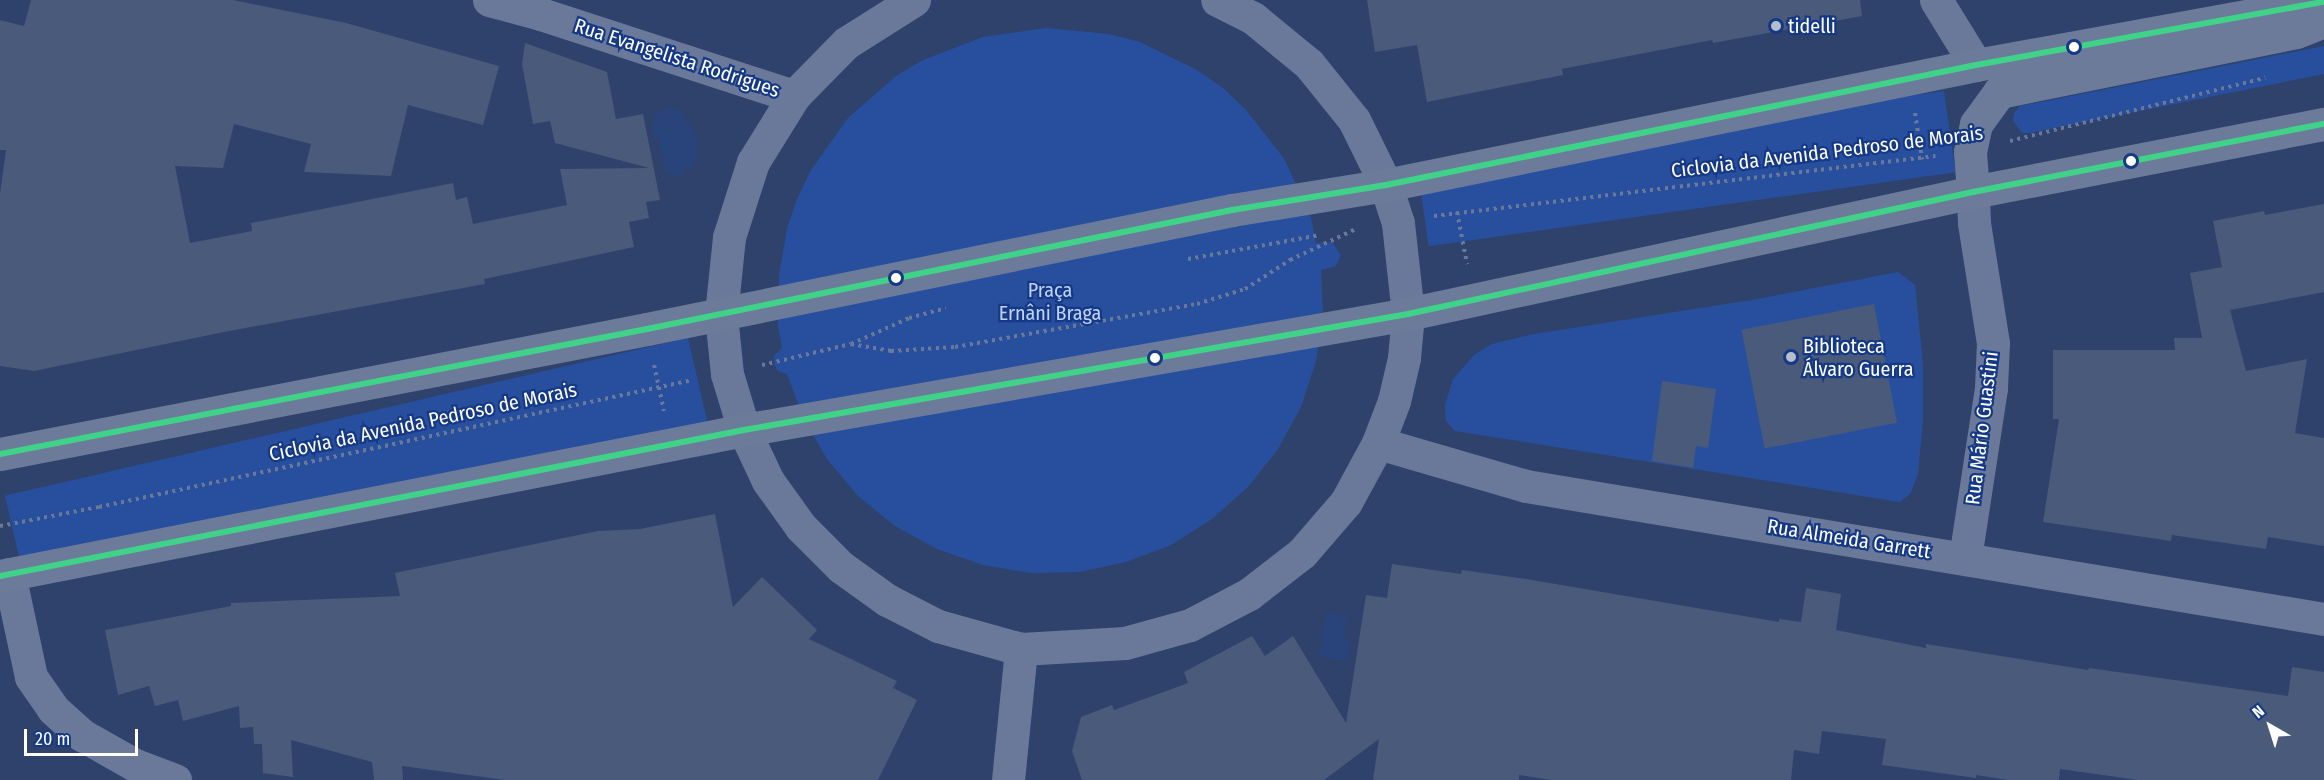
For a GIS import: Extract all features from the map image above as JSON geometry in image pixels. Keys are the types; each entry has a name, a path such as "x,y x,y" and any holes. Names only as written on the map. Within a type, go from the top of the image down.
{"highway":[{"path":"0,454 647,330 1232,210 1386,185 1976,65 2324,2"},
{"path":"1973,192 1970,152 1976,124 2000,92 2296,32 2324,21"},
{"path":"4,575 744,430 1408,314 1973,192 2324,124"}],"street":[{"name":"Rua Evangelista Rodrigues","path":"489,0 541,14 794,96"},
{"path":"914,0 846,43 794,96 753,162 729,237 722,315 728,374 744,430 768,481 801,527 841,567 887,600 938,626 1021,649 1125,643 1190,625 1250,594 1302,553 1346,502 1378,443 1394,401 1404,358 1408,314 1398,223 1386,185 1354,120 1309,64 1253,18 1217,0"},
{"path":"1936,0 1976,65"},
{"name":"Rua Mário Guastini","path":"1965,558 1991,388 1993,343 1974,223 1973,192"},
{"name":"Rua Almeida Garrett","path":"1378,443 1526,486 2324,620"},
{"path":"4,575 31,677 53,709 82,735 135,765 175,780"},
{"path":"1008,780 1021,649"}],"path":[{"name":"Ciclovia da Avenida Pedroso de Morais","path":"1398,223 1457,212 1970,152 2266,78"},
{"path":"1909,79 1930,201"},
{"path":"1448,172 1473,300"},
{"name":"Ciclovia da Avenida Pedroso de Morais","path":"851,344 891,351 955,347 1197,304 1245,289 1290,260 1356,229 1333,233"},
{"path":"1184,260 1321,235"},
{"name":"Ciclovia da Avenida Pedroso de Morais","path":"0,526 99,507 659,386 728,374 851,344 909,318 951,306"},
{"path":"647,330 671,444"}],"green space":[{"name":"Praça Ernâni Braga","path":"1046,28 1109,34 1140,42 1197,70 1223,88 1246,110 1285,160 1311,218 1316,243 1332,242 1341,255 1336,266 1321,270 1323,313 1316,361 1301,407 1278,449 1248,487 1212,519 1171,545 1126,562 1079,572 1030,573 983,565 937,549 895,526 858,496 827,459 803,417 787,374 778,371 774,364 774,356 782,348 778,325 779,276 787,229 797,199 811,170 848,118 896,76 923,60 983,37"},
{"path":"2324,46 2324,74 2029,133 2022,133 2013,121 2014,113 2020,106"},
{"path":"1944,91 1955,172 1429,246 1417,165"},
{"path":"1898,272 1915,285 1923,365 1923,420 1918,474 1911,493 1900,502 1455,431 1446,421 1445,405 1453,379 1474,355 1492,344 1534,334 1752,300"},
{"path":"688,338 707,422 24,579 5,496"}],"shaded area":[{"path":"669,107 679,110 684,116 695,134 697,145 695,161 680,176 672,176 665,171 661,145 652,131 654,115"},
{"path":"1327,612 1347,616 1344,639 1350,640 1346,661 1319,656"}],"building":[{"path":"31,0 233,0 346,23 499,66 483,125 408,105 391,176 304,172 311,144 234,124 223,168 175,166 190,243 252,231 251,223 453,183 456,200 467,197 473,224 567,205 560,169 649,168 555,143 550,121 533,124 522,64 525,43 607,72 616,119 643,114 660,200 646,202 649,218 629,222 634,247 484,279 485,284 224,332 34,371 0,366 0,194 6,150 0,150 0,20 24,26"},
{"path":"1367,0 1860,0 1862,16 1713,43 1712,40 1562,69 1563,75 1427,102 1417,45 1375,52"},
{"path":"2324,204 2324,292 2230,310 2246,371 2307,359 2295,433 2324,438 2324,546 2268,537 2266,549 2172,535 2171,541 2043,522 2059,419 2053,419 2053,350 2175,350 2174,338 2202,338 2190,273 2222,267 2213,221 2264,211 2265,215"},
{"path":"1874,304 1897,423 1765,449 1741,330"},
{"path":"1662,381 1716,389 1708,448 1696,446 1693,468 1652,461"},
{"path":"715,514 733,607 762,577 817,630 809,639 897,681 893,688 917,700 878,780 505,780 402,766 403,780 374,780 372,762 291,740 293,777 263,773 262,744 254,744 253,727 240,728 239,706 183,721 178,700 155,706 149,686 118,695 105,630 231,606 231,603 400,596 395,573 598,531 640,529"},
{"path":"1392,564 1461,574 1462,570 1526,579 1779,622 1779,619 1801,622 1806,588 1841,594 1836,630 1926,648 1926,644 2088,670 2089,668 2288,696 2292,667 2324,672 2324,780 2138,780 2060,769 2059,780 2008,780 1976,775 1976,778 1882,765 1886,739 1822,731 1819,754 1794,750 1791,780 1552,780 1519,775 1519,780 1373,780 1379,739 1324,780 1082,780 1072,751 1081,717 1112,705 1114,710 1188,683 1184,672 1252,636 1265,656 1293,636 1346,723 1366,595 1387,598"}],"transit line":[{"path":"0,454 647,329 1232,210 1386,185 1976,65 2324,2"},
{"path":"0,576 744,430 1408,314 1973,192 2324,124"}],"place":[{"name":"tidelli","path":"1776,26"},
{"name":"Biblioteca Álvaro Guerra","path":"1791,357"}]}
